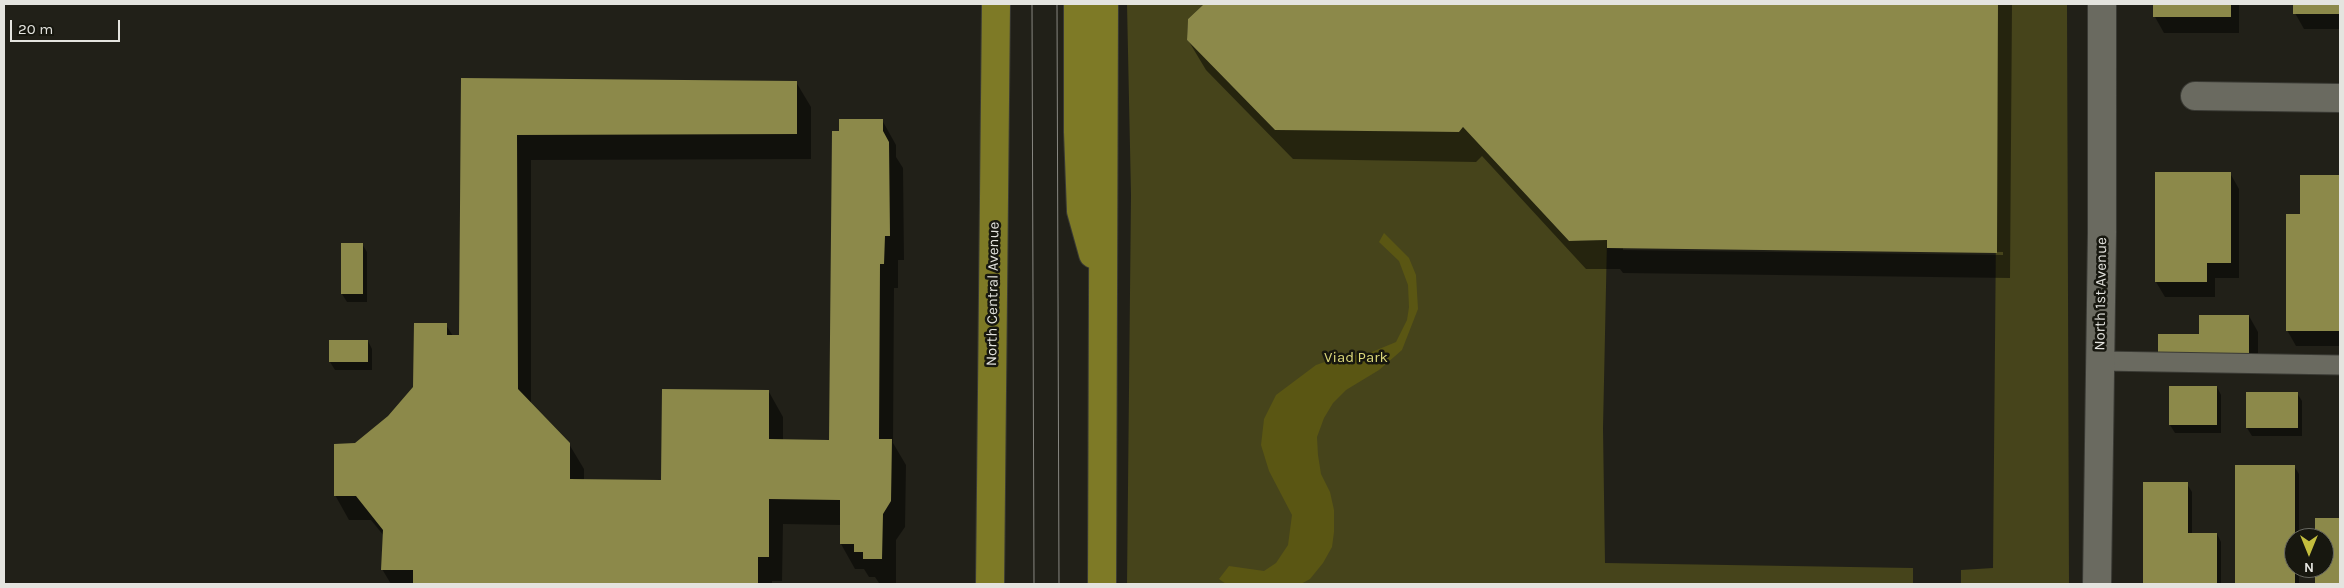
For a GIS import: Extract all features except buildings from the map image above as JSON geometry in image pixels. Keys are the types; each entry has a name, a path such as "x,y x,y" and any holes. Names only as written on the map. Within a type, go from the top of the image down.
{"main road":[{"name":"North Central Avenue","path":"990,584 996,4"},
{"path":"1078,4 1078,132 1081,211 1102,284"},
{"path":"1102,584 1104,4"}],"street":[{"name":"North 1st Avenue","path":"2097,584 2102,4"},
{"path":"2195,96 2340,98"}],"lane":[{"path":"2100,361 2340,365"}],"green space":[{"name":"Viad Park","path":"1127,4 1204,4 1188,19 1187,40 1275,130 1459,132 1463,127 1569,241 1607,240 1603,428 1605,563 1913,568 1913,584 1127,584 1131,195"},
{"path":"1998,4 2067,4 2069,584 1961,584 1961,570 1993,568"}],"shaded area":[{"path":"1384,233 1409,258 1416,275 1418,309 1402,350 1379,370 1346,390 1333,403 1324,418 1317,437 1321,474 1330,492 1334,510 1332,547 1323,563 1310,579 1301,584 1226,584 1219,579 1229,566 1264,571 1276,563 1288,545 1292,515 1269,471 1261,445 1264,419 1276,395 1316,365 1342,356 1367,354 1396,342 1407,320 1409,307 1408,285 1399,261 1379,242"}],"tram line":[{"path":"1032,4 1034,584"},
{"path":"1057,4 1059,584"}]}
